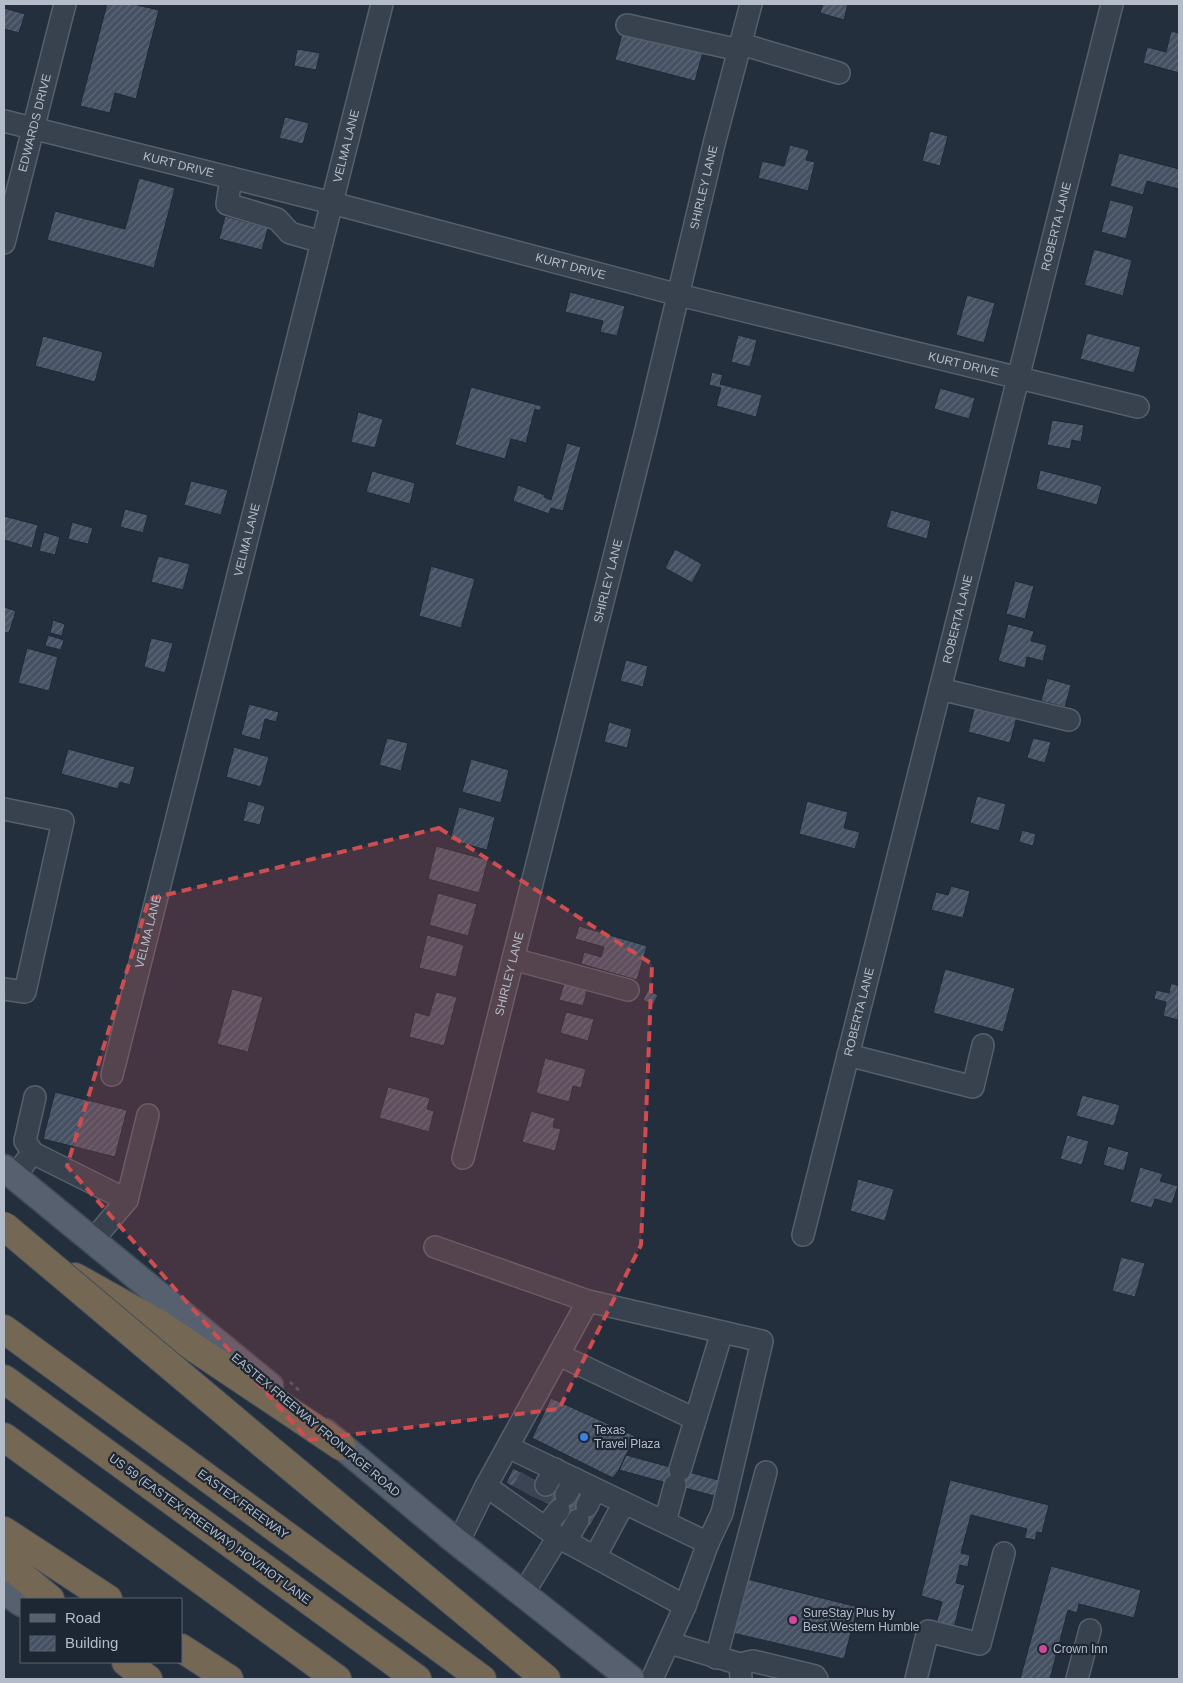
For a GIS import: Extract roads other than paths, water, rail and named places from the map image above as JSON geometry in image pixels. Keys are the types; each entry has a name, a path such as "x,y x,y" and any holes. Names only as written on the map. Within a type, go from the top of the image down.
{"highway":[{"path":"4,1226 546,1679"},
{"path":"4,1238 159,1324 341,1446"},
{"name":"EASTEX FREEWAY","path":"4,1329 482,1679"},
{"name":"US 59 (EASTEX FREEWAY) HOV/HOT LANE","path":"4,1379 417,1679"},
{"path":"4,1437 337,1679"},
{"path":"4,1531 106,1598"},
{"path":"4,1561 49,1598"},
{"path":"182,1649 229,1679"},
{"path":"127,1663 148,1679"}],"main road":[{"name":"EASTEX FREEWAY FRONTAGE ROAD","path":"9,1172 458,1542 631,1679"},
{"path":"4,1591 20,1602"},
{"path":"112,1663 136,1679"}],"street":[{"name":"EDWARDS DRIVE","path":"4,243 65,4"},
{"name":"VELMA LANE","path":"112,1075 382,4"},
{"name":"SHIRLEY LANE","path":"463,1158 751,4"},
{"name":"ROBERTA LANE","path":"803,1235 1112,4"},
{"path":"627,25 740,47 839,73"},
{"name":"KURT DRIVE","path":"4,121 332,203 679,295 1138,407"},
{"path":"231,178 227,204 277,219 290,233 322,242"},
{"path":"940,689 1069,720"},
{"path":"4,809 63,821 25,992 4,989"},
{"path":"513,959 628,990"},
{"path":"848,1055 973,1087 983,1045"},
{"path":"35,1097 25,1141 33,1153 127,1200"},
{"path":"93,1240 127,1200 148,1115"},
{"path":"9,1172 33,1153"},
{"path":"435,1247 588,1301 762,1341 722,1514 708,1543 670,1643 652,1679"},
{"path":"458,1542 486,1486 588,1301"},
{"path":"665,1522 722,1332"},
{"path":"559,1355 695,1419"},
{"path":"508,1447 540,1501 595,1557 685,1606"},
{"path":"716,1658 766,1472"},
{"path":"486,1486 540,1501 587,1505 624,1503 708,1543"},
{"path":"540,1501 566,1495 587,1505"},
{"path":"540,1501 566,1495"},
{"path":"524,1594 540,1501"},
{"path":"595,1557 624,1503"},
{"path":"722,1514 753,1520"},
{"path":"916,1679 928,1631 980,1644 1004,1553"},
{"path":"1077,1679 1090,1630"},
{"path":"670,1643 716,1658 740,1672 753,1660 815,1676 818,1679"}],"tunnel":[{"path":"522,1491 530,1477"},
{"path":"540,1500 546,1485"}],"place":[{"name":"Texas Travel Plaza","path":"584,1437"},
{"name":"SureStay Plus by Best Western Humble","path":"793,1620"},
{"name":"Crown Inn","path":"1043,1649"}]}
